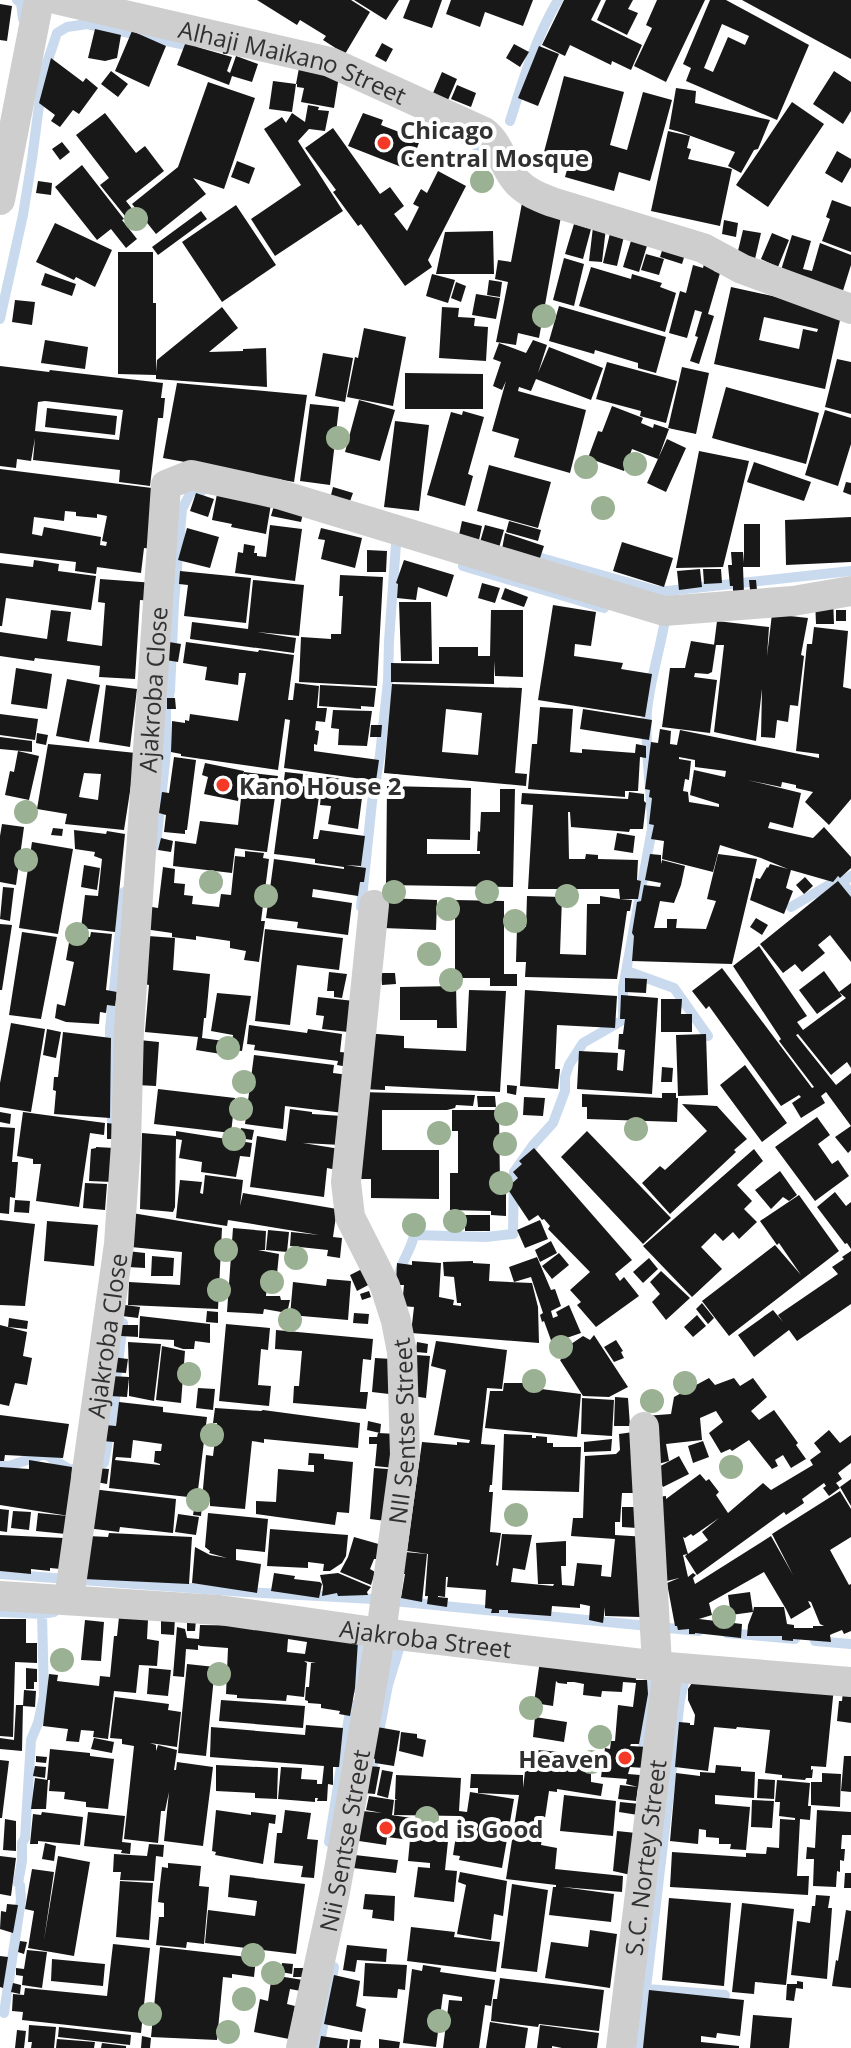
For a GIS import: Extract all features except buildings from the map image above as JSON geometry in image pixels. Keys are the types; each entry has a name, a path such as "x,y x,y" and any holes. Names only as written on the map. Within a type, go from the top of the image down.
{"street":[{"path":"0,200 39,0"},
{"name":"Alhaji Maikano Street","path":"59,0 330,62 484,132 494,140 516,182 530,193 703,248 742,269 851,309"},
{"name":"Ajakroba Close","path":"69,1599 119,1244 131,998 166,485 191,475 278,494 664,611 793,601 851,591"},
{"name":"NII Sentse Street","path":"374,905 346,1182 350,1217 385,1286 402,1352 405,1455 381,1633"},
{"name":"S.C. Nortey Street","path":"621,2048 662,1666 644,1427"},
{"name":"Ajakroba Street","path":"0,1596 219,1610 381,1633 662,1666 851,1682"},
{"name":"Nii Sentse Street","path":"301,2048 335,1892 381,1633"}],"waterway":[{"path":"17,0 21,3 23,19"},
{"path":"510,121 525,74 558,0"},
{"path":"0,319 23,215 43,75 57,33 67,27 87,24 195,47"},
{"path":"454,134 481,148"},
{"path":"156,845 166,753 166,710 170,691 182,509 192,490 201,492"},
{"path":"361,907 388,681 396,544"},
{"path":"527,554 658,591 851,571"},
{"path":"463,566 604,608"},
{"path":"399,1275 414,1235 486,1237 513,1234 514,1172 553,1123 565,1091 569,1065 583,1043 623,1020 623,988 652,829 647,711 665,620"},
{"path":"791,907 834,882 842,882 851,876"},
{"path":"842,882 851,894"},
{"path":"116,1128 117,1122 112,1120 110,1029 124,892"},
{"path":"627,971 674,988 708,1036"},
{"path":"104,1463 115,1401 123,1323"},
{"path":"0,1466 45,1454 73,1469"},
{"path":"0,1574 373,1599 699,1631"},
{"path":"0,1612 54,1612"},
{"path":"4,2013 21,1900 18,1883 25,1838 31,1740 44,1696 42,1614"},
{"path":"354,1688 360,1649 359,1633"},
{"path":"727,1633 795,1639"},
{"path":"370,1779 388,1685 402,1639"},
{"path":"815,1641 851,1644"},
{"path":"642,1760 650,1669"},
{"path":"639,2048 680,1700 687,1670"},
{"path":"329,1842 351,1704"},
{"path":"319,2048 334,1967"},
{"path":"647,1989 725,1995"}],"place":[{"name":"Chicago Central Mosque","path":"384,143"},
{"name":"Kano House 2","path":"223,785"},
{"name":"Heaven","path":"625,1758"},
{"name":"God is Good","path":"386,1828"}]}
